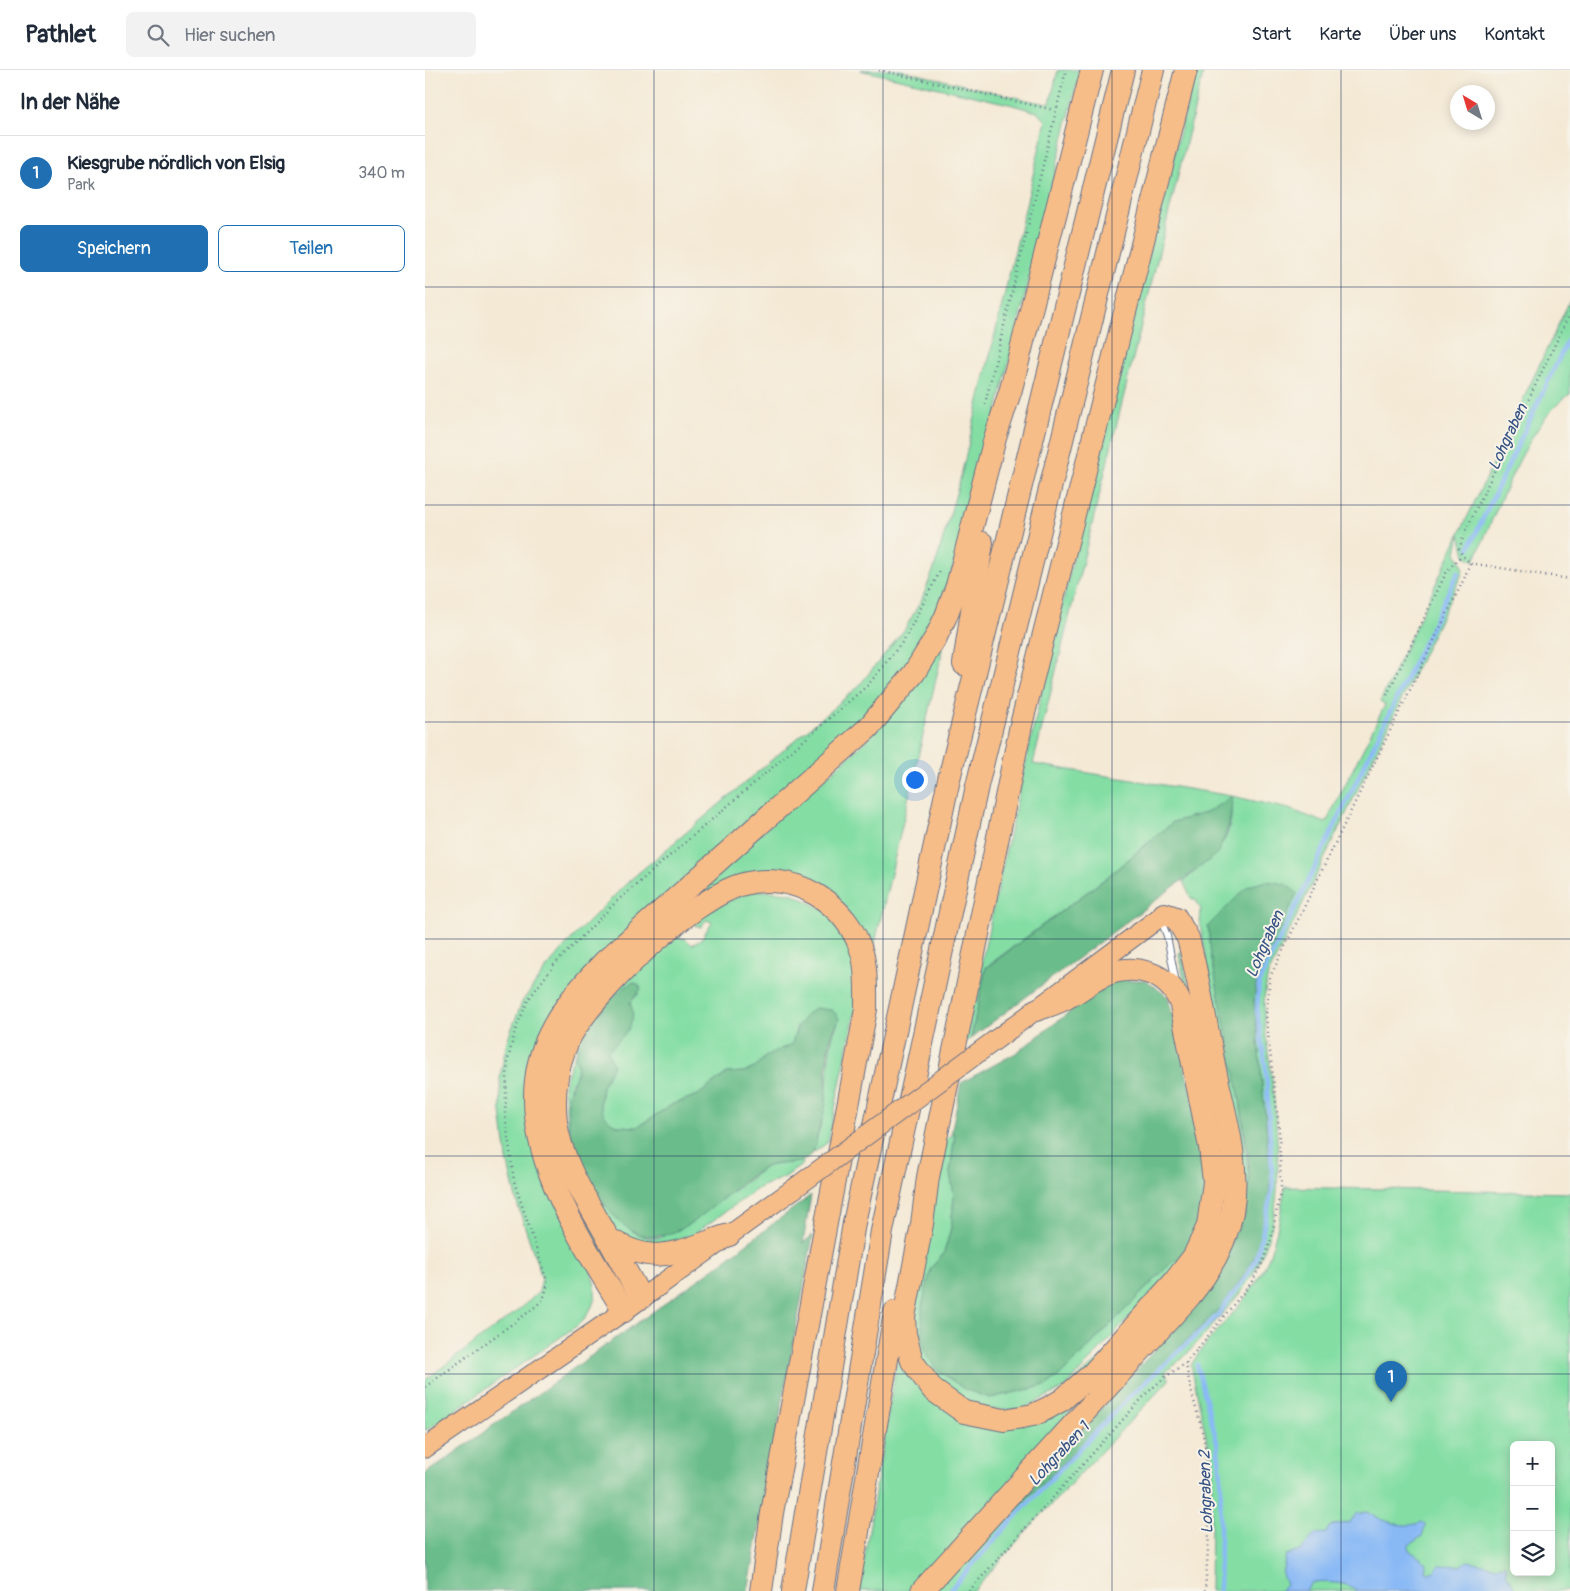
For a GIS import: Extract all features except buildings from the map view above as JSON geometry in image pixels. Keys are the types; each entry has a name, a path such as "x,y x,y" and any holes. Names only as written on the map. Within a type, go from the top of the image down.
{"highway":[{"path":"633,1305 564,1207 547,1166 538,1136 535,1106 538,1073 548,1037 569,1002 604,962 868,728 901,690 936,636 957,586 995,438 1011,389 1092,70"},
{"path":"793,1591 855,1223 949,780 1123,70"},
{"path":"823,1591 882,1231 971,815 1153,70"},
{"path":"1036,1010 1067,998 1102,977 1131,969 1141,970 1160,978 1177,995 1210,1147 1214,1182 1207,1226 1194,1256 1175,1282 1092,1374 1061,1400 1033,1415 1005,1420 964,1412 933,1390 912,1361 905,1334 904,1317 922,1224 928,1177 1021,725 1186,70"},
{"path":"949,780 987,509 1003,439 1011,389"},
{"path":"633,1305 608,1238 573,1174 556,1122 558,1071 570,1038 608,986 694,910 725,891 751,882 779,882 809,890 824,899 843,917 858,943 865,970 866,1009 772,1513 761,1591"},
{"path":"922,1591 1190,1296 1212,1265 1228,1229 1232,1213 1235,1180 1225,1115 1188,938 1176,918 1162,915"},
{"path":"849,1591 894,1317 914,1222 928,1177"},
{"path":"608,1238 631,1252 658,1256 729,1235"}],"main road":[{"path":"425,1448 633,1305 795,1188 1162,915"}],"lane":[{"path":"1162,915 1177,995"}],"path":[{"path":"879,70 1054,110"},
{"path":"984,407 1054,110 1066,70"},
{"path":"1570,314 1460,543 1461,555 1470,563 1570,579"},
{"path":"1387,695 1447,571 1461,555"},
{"path":"969,1591 1146,1394 1165,1377 1186,1364 1251,1283 1263,1262 1277,1213 1281,1188 1279,1129 1266,1016 1270,977 1464,579 1470,563"},
{"path":"425,1387 530,1311 543,1300 547,1292 549,1284 547,1275 514,1181 505,1114 508,1059 515,1031 528,1000 554,965 616,902 868,685 904,640 925,605 943,565"},
{"path":"1186,1364 1205,1445 1209,1474 1205,1591"}],"green space":[{"path":"860,70 900,70 1036,102 1050,103 1058,70 1080,70 976,497 937,615 899,682 532,1065 595,1285 595,1297 586,1317 578,1325 425,1431 425,1380 520,1309 539,1292 542,1278 517,1203 507,1159 501,1112 500,1077 507,1041 522,1002 544,971 575,935 629,881 858,687 905,629 922,599 935,566 960,480 1046,121 1037,112 1009,104"},
{"path":"1196,70 1204,70 1033,764 1232,796 1289,809 1326,823 1385,705 1380,702 1570,300 1570,394 1555,407 1540,425 1527,446 1474,561 1465,555 1460,534 1456,553 1463,566 1462,574 1268,975 1265,988 1264,1015 1272,1080 1278,1177 1272,1225 1265,1248 1255,1270 1237,1297 1204,1335 1186,1355 1165,1372 1169,1380 1027,1530 974,1591 933,1591 996,1522 1011,1514 1161,1367 1258,1249 1269,1196 1271,1176 1254,1000 1257,978 1297,893 1267,881 1240,1100 1249,1180 1246,1212 1231,1245 1236,1118 1200,924 1201,910 1196,900 1191,898 1183,881 1214,855 1221,846 1230,826 1232,797 1208,812 1173,822 1106,878 986,967 971,1038 965,1042 1045,676 1134,312"},
{"path":"938,647 942,648 941,657 872,956 852,918 839,903 823,890 796,878 779,875 762,875 737,879 718,887 695,901 647,939 585,1003 567,1028 551,1075 549,1095 550,1118 560,1161 569,1182 613,1262 606,1265 567,1193 552,1155 547,1135 543,1102 545,1077 551,1052 561,1028 589,988 614,962 871,736 908,694 924,672"},
{"path":"1232,796 1228,827 1216,855 971,1038 986,968 1106,878 1173,822 1208,812"},
{"path":"1267,881 1286,884 1297,893 1257,978 1254,1000 1271,1176 1265,1222 1255,1257 1247,1272 1222,1306 1011,1514 996,1522 1210,1290 1246,1212 1249,1180 1248,1156 1240,1100 1211,956 1208,926 1248,886"},
{"path":"752,890 791,893 828,912 854,954 858,998 828,1142 813,1153 824,1110 831,1043 838,1023 797,1026 792,1044 766,1056 755,1068 744,1072 727,1073 698,1095 673,1104 637,1127 619,1126 612,1123 604,1115 600,1105 602,1086 608,1076 608,1051 622,1037 630,1003 639,993 575,1055 579,1067 577,1077 571,1083 568,1101 573,1143 578,1159 568,1138 564,1084 584,1028 633,973 680,935 680,938 686,939 692,945 702,938 712,922 706,920 701,927 695,926 696,917"},
{"path":"1181,951 1221,1134 1211,1251 1176,1291 1213,1119 1179,954"},
{"path":"1117,980 1146,980 1168,997 1201,1136 1206,1200 1186,1255 1171,1263 1065,1371 1047,1385 990,1398 966,1390 937,1370 927,1356 922,1339 922,1306 931,1268 944,1253 951,1228 954,1196 950,1173 955,1133 951,1135 961,1083 1016,1053 1091,996"},
{"path":"633,982 639,985 641,989 630,1003 632,1017 628,1029 608,1051 613,1066 602,1086 600,1105 604,1115 612,1123 619,1126 637,1127 673,1104 698,1095 727,1073 744,1072 755,1068 766,1056 792,1044 800,1024 815,1008 832,1010 839,1018 829,1045 826,1066 826,1103 812,1154 802,1161 766,1167 746,1180 687,1226 667,1234 647,1236 626,1227 606,1206 578,1156 573,1143 568,1115 569,1094 577,1074 575,1055 585,1035 606,1005"},
{"path":"955,1133 950,1173 954,1196 951,1228 944,1253 931,1268 937,1370 955,1382 990,1398 1047,1385 1065,1371 1171,1263 1186,1255 1066,1387 1020,1410 978,1409 945,1392 920,1357 912,1323 945,1140"},
{"path":"802,1161 803,1164 785,1177 760,1187 684,1241 651,1249 612,1230 581,1164 619,1220 634,1232 648,1238 659,1238 694,1220 767,1166"},
{"path":"1285,1187 1570,1193 1570,1591 1210,1591 1212,1465 1191,1365 1207,1342 1253,1288 1270,1255"},
{"path":"811,1195 803,1243 813,1235 748,1591 425,1591 425,1474 716,1267"},
{"path":"1176,1291 913,1591 859,1591 899,1347 925,1394 1025,1425"}],"water":[{"path":"1366,1512 1401,1525 1422,1522 1426,1525 1422,1536 1408,1546 1409,1550 1427,1563 1425,1570 1428,1573 1434,1571 1440,1565 1461,1566 1467,1561 1494,1566 1506,1565 1507,1575 1517,1591 1357,1591 1348,1585 1323,1582 1311,1583 1306,1591 1280,1591 1286,1584 1282,1574 1286,1555 1300,1551 1315,1534 1326,1533 1329,1527 1350,1522 1356,1514"}],"waterway":[{"name":"Lohgraben","path":"1469,548 1570,335"},
{"name":"Lohgraben","path":"949,1591 1014,1518 1127,1399 1216,1317 1256,1260 1273,1187 1266,1070 1257,1011 1259,982 1458,572"},
{"name":"Lohgraben 2","path":"1197,1365 1217,1442 1221,1476 1219,1591"}],"place":[{"name":"Kiesgrube nördlich von Elsig","path":"1391,1402"}],"water label":[{"name":"Lohgraben 1","path":"1059,1454"}]}
